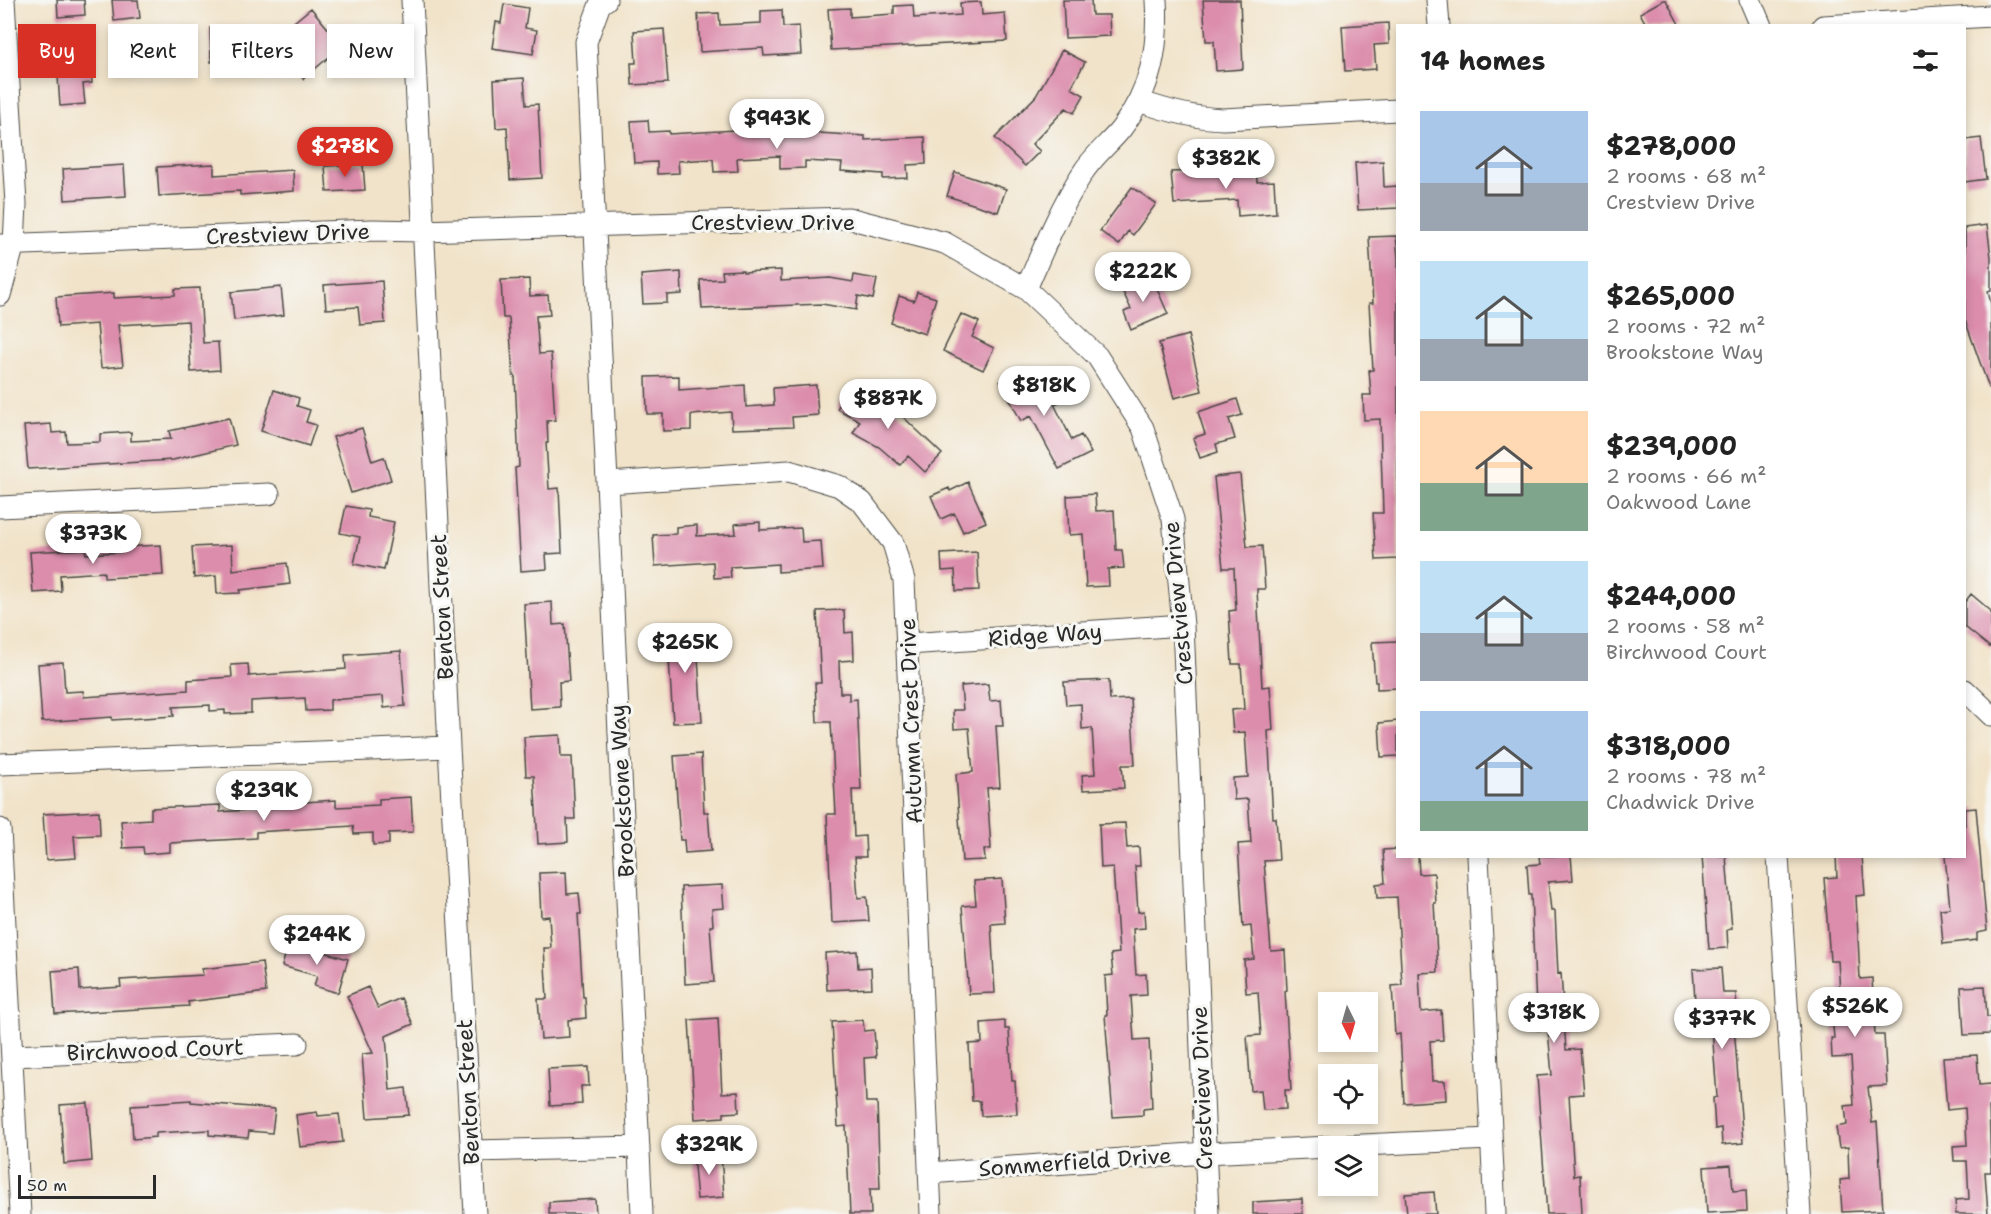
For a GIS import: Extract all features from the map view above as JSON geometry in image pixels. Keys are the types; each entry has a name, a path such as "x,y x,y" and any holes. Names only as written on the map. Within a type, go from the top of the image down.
{"street":[{"path":"0,295 16,204 4,0"},
{"name":"Benton Street","path":"412,0 422,231 475,1214"},
{"name":"Brookstone Way","path":"606,0 600,4 585,42 642,1214"},
{"path":"1026,288 1071,191 1086,167 1121,129 1139,101 1152,66 1156,47 1158,21 1156,0"},
{"path":"1437,0 1439,24"},
{"path":"1750,0 1760,24"},
{"path":"1857,24 1991,16"},
{"path":"1139,101 1170,112 1197,118 1223,119 1396,110"},
{"name":"Crestview Drive","path":"7,245 372,230 422,231 848,218 945,243 1026,288 1097,356 1143,428 1173,519 1183,625 1208,1214"},
{"name":"Autumn Crest Drive","path":"608,483 789,471 839,486 862,502 893,543 904,580 908,644 931,1214"},
{"path":"0,507 269,494"},
{"name":"Ridge Way","path":"908,644 1183,625"},
{"path":"1966,691 1990,711"},
{"path":"0,764 449,747"},
{"path":"0,829 20,1214"},
{"path":"1478,858 1495,1214"},
{"path":"1778,858 1800,1214"},
{"name":"Birchwood Court","path":"12,1056 297,1044"},
{"path":"1378,1144 1490,1139"},
{"path":"472,1151 639,1147"},
{"name":"Sommerfield Drive","path":"929,1173 1204,1152 1318,1147"}],"building":[{"path":"57,0 84,0 85,15 58,17"},
{"path":"112,0 138,0 140,18 114,21"},
{"path":"1063,0 1091,0 1092,15 1109,15 1110,36 1065,38"},
{"path":"1203,0 1240,0 1243,69 1216,71 1214,41 1206,41"},
{"path":"1666,0 1679,24 1646,24 1640,13"},
{"path":"981,2 982,15 1005,13 1007,41 831,50 828,9 850,8 850,17 894,14 894,6 913,5 914,18 961,15 960,3"},
{"path":"504,4 528,8 525,28 537,30 533,54 492,48 496,22 501,23"},
{"path":"311,8 327,27 327,59 315,69 315,24 296,24 294,22"},
{"path":"782,10 783,27 799,26 801,54 764,56 763,48 700,52 698,14 719,13 720,25 761,23 761,11"},
{"path":"1388,23 1389,44 1374,45 1376,69 1345,71 1342,26"},
{"path":"664,29 668,83 632,85 631,63 636,63 634,31"},
{"path":"1062,50 1085,62 1071,88 1084,95 1074,113 1066,108 1032,144 1040,151 1025,166 995,138 1036,96"},
{"path":"58,78 92,78 92,83 83,84 85,104 60,106"},
{"path":"524,78 526,105 538,104 542,178 510,180 507,127 496,128 494,80"},
{"path":"648,120 649,132 669,131 669,134 803,128 803,132 865,136 865,140 925,137 926,164 907,165 908,178 883,179 883,174 841,171 842,163 805,161 805,168 780,169 780,156 737,158 738,171 714,172 713,159 678,161 679,173 657,174 657,162 634,163 631,121"},
{"path":"1981,138 1986,179 1966,182 1966,140"},
{"path":"1383,161 1384,187 1396,186 1396,208 1358,210 1355,163"},
{"path":"214,164 214,175 293,170 294,191 240,195 240,191 159,196 157,167"},
{"path":"363,164 365,190 327,192 325,166"},
{"path":"124,165 126,196 65,200 63,169"},
{"path":"1256,169 1257,182 1274,181 1276,213 1238,216 1237,200 1174,204 1171,172"},
{"path":"955,172 1006,189 998,212 947,196"},
{"path":"1132,187 1156,204 1133,235 1128,231 1119,245 1100,231"},
{"path":"1987,225 1991,257 1991,290 1988,291 1991,304 1991,388 1989,388 1966,323 1966,228"},
{"path":"1396,236 1396,559 1376,560 1373,513 1383,513 1380,419 1364,420 1363,395 1371,395 1369,370 1373,370 1369,303 1373,303 1369,237"},
{"path":"743,270 743,272 781,270 781,281 830,278 853,282 854,275 877,279 873,299 858,296 856,310 822,304 702,309 700,280 723,279 722,271"},
{"path":"681,272 682,294 667,295 667,303 643,304 641,275"},
{"path":"1151,275 1168,314 1131,330 1124,312 1131,309 1121,288"},
{"path":"529,279 530,296 548,295 550,315 536,316 539,354 551,353 555,420 547,421 548,443 546,443 549,489 559,488 562,553 546,554 547,569 521,571 515,468 519,467 515,376 513,376 509,318 503,318 501,280"},
{"path":"382,281 385,323 360,325 358,307 326,309 324,285"},
{"path":"281,287 284,315 234,320 231,292"},
{"path":"200,288 203,343 218,342 220,370 191,372 188,321 118,325 123,366 101,368 97,324 58,327 56,297 114,293 114,298 175,295 175,289"},
{"path":"917,292 936,298 925,334 891,323 899,296 914,301"},
{"path":"961,314 979,322 972,337 994,348 983,370 943,351"},
{"path":"1188,335 1202,391 1174,398 1159,343"},
{"path":"1026,368 1037,389 1049,383 1059,402 1054,404 1072,440 1081,435 1091,453 1059,469 1031,416 1021,421 1000,381"},
{"path":"679,376 679,390 745,385 746,407 774,405 773,388 816,385 818,415 792,417 793,427 732,429 731,412 691,415 691,430 663,431 663,414 647,414 646,377"},
{"path":"850,386 897,411 942,454 925,472 908,456 900,465 879,447 853,433 860,421 837,409"},
{"path":"274,390 299,398 297,406 310,410 306,422 316,425 309,446 261,431"},
{"path":"1237,399 1242,415 1229,419 1235,439 1216,444 1218,452 1200,458 1193,438 1205,434 1198,412"},
{"path":"229,418 236,445 173,460 28,469 24,426 51,424 52,433 66,432 67,443 100,442 100,434 131,432 131,441 171,439 169,431"},
{"path":"362,428 372,461 384,457 391,480 351,493 333,437"},
{"path":"1240,474 1247,547 1262,546 1265,589 1257,589 1262,687 1270,686 1273,730 1268,731 1273,818 1276,818 1279,860 1264,861 1271,951 1285,950 1291,1090 1285,1090 1286,1109 1263,1110 1261,1090 1251,1091 1247,1036 1261,1035 1258,992 1246,993 1244,960 1254,959 1251,926 1243,927 1238,844 1251,843 1248,799 1234,800 1233,778 1248,777 1245,732 1233,733 1231,710 1244,709 1241,664 1232,664 1229,611 1236,610 1234,568 1223,568 1214,477"},
{"path":"968,482 986,522 963,532 954,513 941,519 931,496 949,488 950,491"},
{"path":"1095,494 1096,511 1114,510 1116,550 1122,550 1124,568 1108,569 1109,586 1086,587 1083,534 1069,535 1067,496"},
{"path":"346,506 369,510 368,517 394,522 384,570 354,564 360,537 340,533"},
{"path":"760,522 760,530 801,528 802,542 821,541 823,569 778,572 778,564 730,567 731,577 714,578 713,562 655,566 653,535 676,534 676,527 697,525 697,536 736,534 735,524"},
{"path":"161,545 163,575 104,578 104,572 60,575 61,591 33,593 30,552 85,549 86,554 123,552 122,547"},
{"path":"232,545 233,570 287,563 290,584 240,590 240,593 217,594 216,576 194,578 192,547"},
{"path":"977,552 979,590 956,591 955,570 942,571 941,554"},
{"path":"1971,594 1991,611 1991,648 1966,628 1966,601"},
{"path":"552,602 553,625 565,624 569,681 559,682 560,707 530,709 524,604"},
{"path":"844,610 845,633 853,632 854,660 839,661 840,693 849,693 849,700 857,699 861,790 852,790 854,837 865,836 866,857 855,857 858,898 867,897 869,921 832,923 827,814 836,814 831,722 817,722 815,683 821,683 817,611"},
{"path":"696,624 702,722 673,723 667,626"},
{"path":"1396,641 1396,688 1377,689 1372,642"},
{"path":"401,651 405,706 384,708 383,696 330,700 330,710 306,711 305,698 251,701 251,713 225,714 225,710 210,711 210,705 173,707 174,716 112,720 112,717 42,722 38,664 63,662 65,692 83,691 84,697 188,690 188,680 232,677 231,665 248,664 249,676 346,669 345,655"},
{"path":"1109,680 1110,700 1131,699 1135,765 1122,765 1124,788 1083,790 1082,775 1095,774 1092,728 1082,729 1081,704 1066,705 1064,682"},
{"path":"988,684 990,701 1001,700 1003,726 996,726 1000,787 987,788 991,849 984,849 985,860 962,861 956,774 973,772 969,728 954,729 953,710 963,710 961,686"},
{"path":"1396,721 1396,756 1381,757 1379,723"},
{"path":"560,735 561,757 572,757 575,819 567,819 568,842 538,844 534,776 526,776 524,737"},
{"path":"701,754 704,812 708,812 711,851 685,853 684,840 680,840 674,756"},
{"path":"411,797 413,832 389,833 389,844 373,845 373,833 354,834 353,826 256,832 256,838 170,843 170,852 144,854 143,847 123,848 121,821 151,819 151,808 220,805 220,812 273,808 273,804 336,800 336,807 379,805 379,799"},
{"path":"1976,808 1987,931 1977,933 1977,940 1943,944 1940,909 1950,908 1945,858 1966,858 1966,809"},
{"path":"99,811 100,835 74,836 76,858 46,860 43,814"},
{"path":"1125,823 1127,848 1139,847 1140,866 1135,866 1138,912 1144,911 1145,928 1133,929 1136,975 1146,974 1147,995 1131,996 1134,1040 1149,1039 1152,1108 1143,1109 1143,1115 1113,1117 1105,1015 1107,1015 1105,976 1113,975 1111,954 1119,953 1113,867 1101,868 1099,824"},
{"path":"1396,849 1396,858 1418,858 1419,874 1434,873 1438,972 1419,973 1421,1012 1441,1010 1443,1040 1430,1041 1432,1081 1445,1081 1446,1100 1404,1103 1400,1034 1395,1035 1392,986 1402,985 1397,897 1377,898 1376,884 1385,883 1383,850"},
{"path":"1539,858 1571,858 1573,880 1548,882 1551,911 1555,911 1558,974 1561,973 1566,1050 1580,1049 1584,1094 1569,1095 1574,1176 1580,1175 1582,1214 1547,1214 1537,1076 1552,1075 1548,1030 1537,1030 1531,895 1529,895 1527,865 1540,864"},
{"path":"1702,858 1726,858 1732,929 1727,930 1728,948 1709,949"},
{"path":"1836,858 1862,858 1865,895 1856,896 1860,979 1872,978 1875,1035 1884,1035 1887,1086 1868,1087 1872,1123 1877,1122 1883,1210 1842,1212 1840,1180 1849,1179 1848,1147 1839,1148 1836,1127 1847,1125 1845,1106 1854,1105 1851,1057 1832,1058 1831,1038 1834,1038 1830,992 1840,992 1838,961 1830,961 1824,878 1837,877"},
{"path":"566,872 567,894 579,893 581,914 578,914 586,1018 568,1020 569,1037 541,1039 538,999 547,999 544,948 551,948 549,916 541,917 539,873"},
{"path":"1002,879 1005,923 991,924 995,993 969,994 962,906 976,905 974,881"},
{"path":"722,885 724,908 712,909 713,926 710,926 714,982 685,984 681,887"},
{"path":"289,942 348,959 338,993 314,986 317,976 282,966"},
{"path":"857,951 858,968 871,967 872,988 827,990 825,953"},
{"path":"262,962 266,992 188,1002 189,1006 55,1014 52,971 79,969 80,990 121,987 120,980 203,975 202,969"},
{"path":"1721,968 1723,993 1736,993 1737,1013 1733,1013 1743,1143 1722,1145 1721,1128 1715,1129 1713,1098 1717,1097 1711,1015 1696,1016 1693,969"},
{"path":"1985,986 1987,1017 1991,1017 1991,1034 1964,1035 1961,987"},
{"path":"368,987 378,1008 401,998 413,1024 386,1036 390,1090 406,1088 409,1115 367,1118 362,1054 373,1053 347,996"},
{"path":"718,1018 722,1093 738,1092 739,1112 724,1113 724,1117 695,1119 689,1020"},
{"path":"863,1020 864,1031 874,1030 876,1057 864,1058 866,1102 877,1102 880,1189 870,1189 871,1214 850,1214 846,1126 838,1127 832,1022"},
{"path":"1005,1021 1005,1029 1009,1029 1012,1081 1015,1081 1017,1114 981,1116 980,1101 972,1101 969,1044 982,1043 981,1023"},
{"path":"1977,1055 1979,1085 1991,1084 1991,1106 1989,1107 1991,1172 1985,1172 1988,1214 1956,1214 1955,1200 1969,1199 1967,1161 1954,1161 1953,1146 1967,1145 1965,1108 1947,1110 1943,1057"},
{"path":"588,1067 589,1086 581,1086 582,1104 550,1106 548,1069"},
{"path":"191,1100 191,1102 275,1109 272,1133 249,1131 248,1138 209,1135 209,1130 156,1133 156,1137 133,1139 131,1106"},
{"path":"88,1103 92,1161 64,1164 60,1105"},
{"path":"317,1112 318,1116 339,1114 343,1142 300,1147 296,1115"},
{"path":"721,1154 724,1197 697,1199 693,1156"},
{"path":"1731,1165 1733,1191 1746,1190 1747,1211 1707,1213 1704,1167"},
{"path":"1434,1192 1436,1214 1407,1214 1405,1194"},
{"path":"595,1199 596,1214 549,1214 549,1202"},
{"path":"1302,1199 1303,1214 1253,1214 1253,1202"}]}
